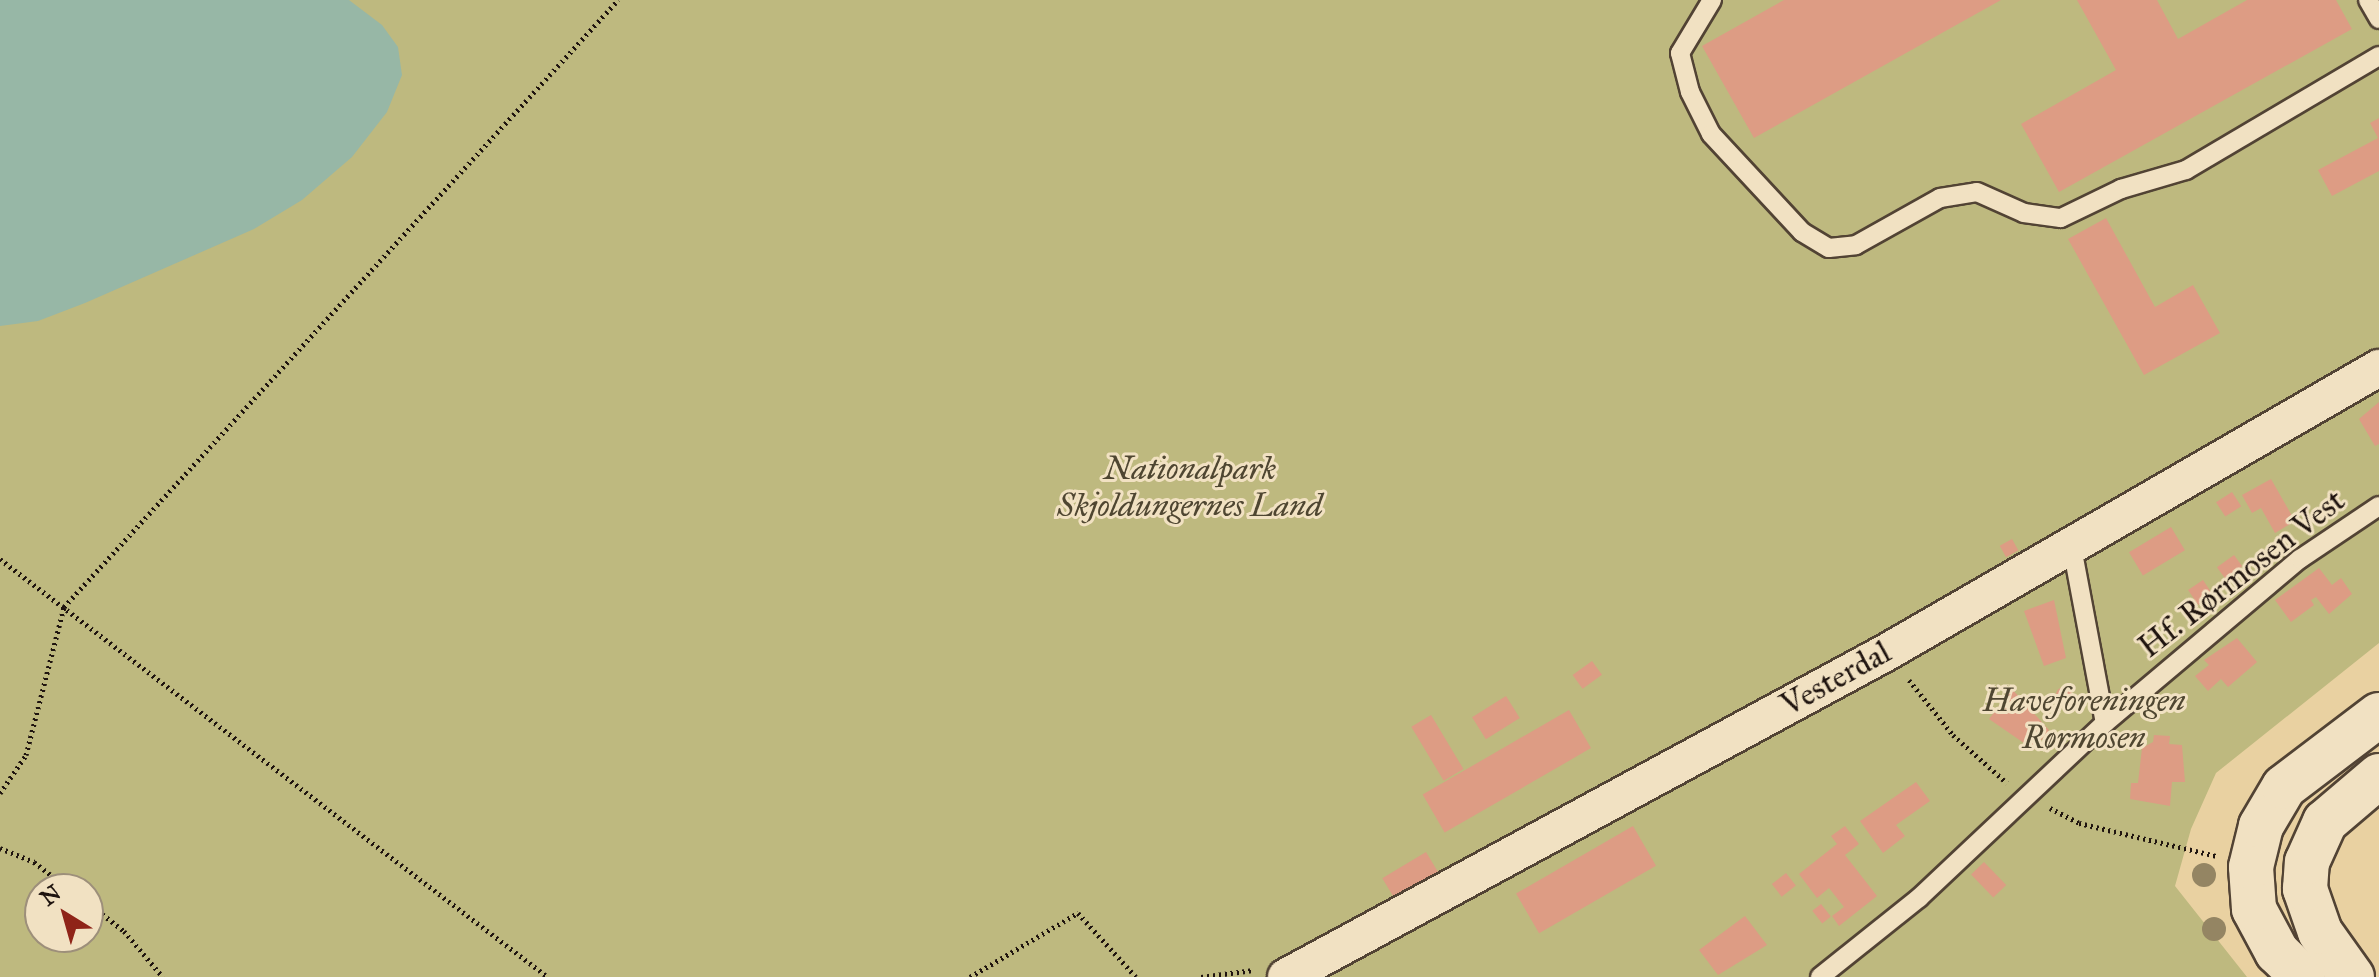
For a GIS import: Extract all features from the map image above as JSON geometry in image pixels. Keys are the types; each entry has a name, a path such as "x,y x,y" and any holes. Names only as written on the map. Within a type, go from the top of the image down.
{"street":[{"name":"Vesterdal","path":"1275,973 2072,547 2379,368"},
{"path":"2303,977 2277,952 2254,909 2251,867 2261,826 2284,787 2379,715"},
{"path":"2352,977 2320,932 2305,889 2307,862 2325,822 2379,776"}],"lane":[{"path":"1712,0 1680,53 1690,92 1711,134 1802,232 1829,248 1856,245 1940,198 1977,192 2024,213 2061,218 2121,189 2186,170 2379,56"},
{"path":"2368,0 2379,19"},
{"name":"Hf. Rørmosen Vest","path":"1820,977 1919,898 2105,723 2300,559 2379,506"},
{"path":"2072,547 2105,723"}],"path":[{"path":"0,793 26,755 64,607 618,0"},
{"path":"0,559 548,977"},
{"path":"0,848 34,862 48,873"},
{"path":"970,977 1078,913 1136,977"},
{"path":"104,915 124,931 163,977"},
{"path":"1201,977 1275,973"}],"green space":[{"name":"Nationalpark Skjoldungernes Land","path":"0,0 2379,0 2379,643 2216,773 2191,829 2175,886 2247,977 0,977"}],"shaded area":[{"path":"0,0 349,0 382,25 398,47 402,75 387,112 352,157 302,200 254,229 85,303 38,321 0,326"}],"building":[{"path":"1784,0 2001,0 1754,138 1702,46"},
{"path":"2077,0 2157,0 2178,39 2247,0 2336,0 2352,29 2059,192 2021,124 2116,70"},
{"path":"2379,118 2379,171 2332,196 2318,170 2378,138 2370,123"},
{"path":"2106,218 2155,307 2193,285 2220,333 2144,375 2068,239"},
{"path":"2379,402 2379,444 2375,446 2359,419"},
{"path":"2271,479 2295,521 2275,533 2261,508 2252,513 2242,495"},
{"path":"2232,492 2241,506 2225,517 2216,502"},
{"path":"2171,527 2185,550 2143,575 2129,552"},
{"path":"2012,539 2018,550 2006,557 2000,546"},
{"path":"2234,555 2242,566 2225,579 2217,567"},
{"path":"2319,568 2332,585 2341,578 2352,594 2329,614 2316,597 2311,600 2314,605 2291,622 2275,600"},
{"path":"2203,580 2213,595 2198,605 2188,590"},
{"path":"2054,600 2066,658 2044,666 2024,611"},
{"path":"2237,638 2257,662 2228,687 2221,679 2208,691 2195,676 2209,665 2204,660"},
{"path":"1592,661 1602,675 1583,689 1573,675"},
{"path":"2064,687 2072,695 2064,703 2056,695"},
{"path":"2012,689 2049,730 2034,750 1989,719"},
{"path":"1506,696 1520,718 1486,739 1472,717"},
{"path":"1569,710 1591,748 1445,833 1423,794"},
{"path":"1431,715 1463,769 1444,781 1411,727"},
{"path":"2154,735 2170,736 2169,744 2182,745 2185,782 2172,782 2170,806 2130,799 2131,783 2138,783 2142,748 2153,742"},
{"path":"1916,782 1930,801 1896,825 1905,836 1883,853 1860,821"},
{"path":"1633,826 1656,866 1539,933 1516,894"},
{"path":"1845,826 1859,844 1845,855 1877,896 1839,926 1832,916 1844,907 1829,888 1817,898 1799,874 1837,844 1831,836"},
{"path":"1426,852 1442,879 1398,905 1382,878"},
{"path":"1984,862 2006,885 1993,898 1971,875"},
{"path":"1786,873 1796,886 1782,897 1772,884"},
{"path":"1821,904 1831,917 1822,923 1812,911"},
{"path":"1745,916 1767,945 1718,975 1699,950"}],"park label":[{"name":"Haveforeningen Rørmosen","path":"2084,720"}]}
